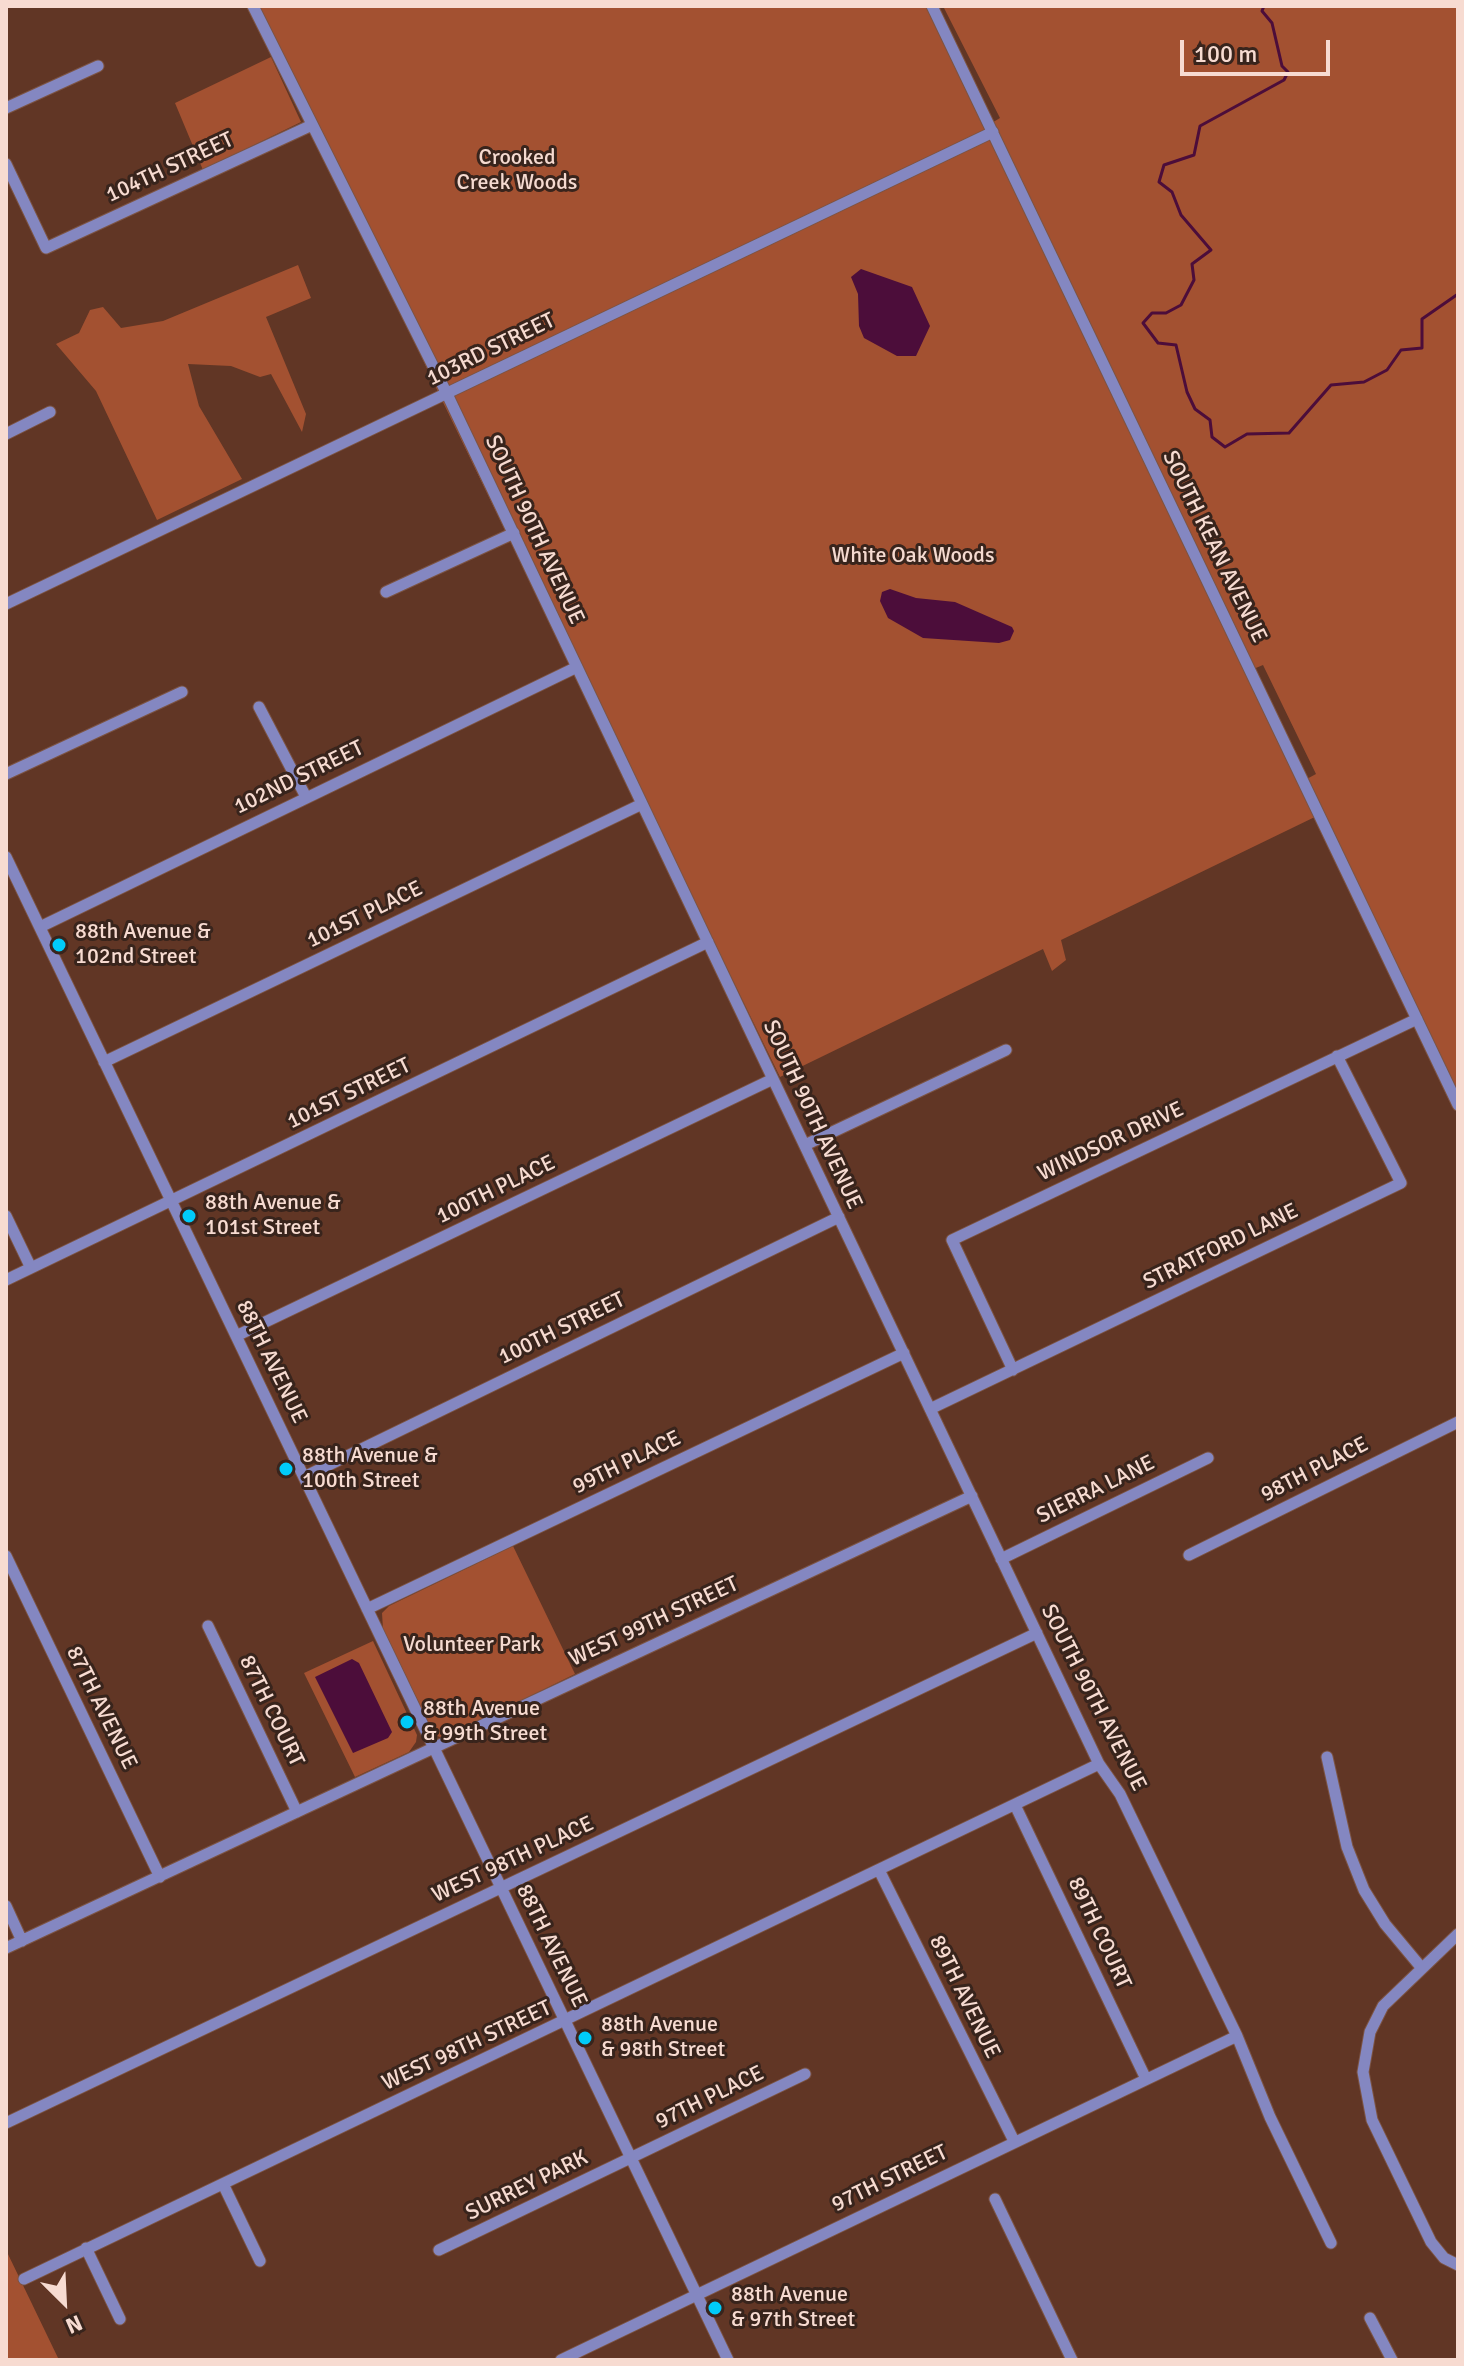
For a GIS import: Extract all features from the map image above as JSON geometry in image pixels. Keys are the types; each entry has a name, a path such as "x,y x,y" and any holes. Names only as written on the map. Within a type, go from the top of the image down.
{"street":[{"name":"SOUTH 90TH AVENUE","path":"253,6 514,533 1099,1764 1120,1794 1237,2036 1270,2117 1331,2243"},
{"name":"SOUTH KEAN AVENUE","path":"932,6 1458,1105"},
{"path":"6,108 98,66"},
{"name":"104TH STREET","path":"6,164 46,248 312,125"},
{"name":"103RD STREET","path":"6,604 993,132"},
{"path":"6,434 50,412"},
{"path":"386,592 514,533"},
{"name":"102ND STREET","path":"40,927 577,667"},
{"path":"6,774 182,692"},
{"path":"259,707 306,797"},
{"name":"101ST PLACE","path":"104,1062 642,804"},
{"name":"88TH AVENUE","path":"6,857 728,2360"},
{"name":"101ST STREET","path":"6,1280 708,942"},
{"name":"WINDSOR DRIVE","path":"1013,1370 952,1240 1417,1019"},
{"path":"805,1145 1006,1050"},
{"name":"STRATFORD LANE","path":"930,1409 1401,1183 1337,1056"},
{"name":"100TH PLACE","path":"236,1336 773,1079"},
{"path":"6,1216 31,1268"},
{"name":"100TH STREET","path":"304,1477 839,1217"},
{"name":"99TH PLACE","path":"367,1609 904,1353"},
{"name":"98TH PLACE","path":"1189,1555 1458,1422"},
{"name":"SIERRA LANE","path":"1001,1559 1208,1458"},
{"name":"WEST 99TH STREET","path":"6,1948 972,1496"},
{"name":"87TH AVENUE","path":"6,1556 160,1877"},
{"name":"87TH COURT","path":"208,1626 297,1812"},
{"name":"WEST 98TH PLACE","path":"6,2123 1037,1633"},
{"path":"1327,1757 1347,1847 1364,1890 1385,1924 1420,1966"},
{"name":"WEST 98TH STREET","path":"24,2279 1099,1764"},
{"name":"89TH COURT","path":"1015,1805 1146,2079"},
{"name":"89TH AVENUE","path":"879,1870 1014,2141"},
{"path":"6,1906 22,1941"},
{"path":"1456,2264 1444,2258 1431,2242 1379,2135 1363,2086 1365,2051 1376,2019 1394,1992 1458,1934"},
{"name":"97TH STREET","path":"561,2360 1237,2036"},
{"name":"97TH PLACE","path":"631,2158 805,2074"},
{"name":"SURREY PARK","path":"439,2250 631,2158"},
{"path":"223,2184 260,2261"},
{"path":"995,2199 1072,2360"},
{"path":"86,2248 120,2319"},
{"path":"1370,2318 1392,2360"}],"green space":[{"name":"White Oak Woods","path":"258,6 932,6 990,124 1000,118 943,6 1458,6 1458,1100 1321,814 1061,940 1066,960 1052,971 1043,949 780,1077 697,907 668,866 439,394","holes":["1263,665 1316,774 1303,781 1251,670"]},
{"path":"271,57 301,122 203,170 175,103"},
{"path":"298,265 311,298 266,317 306,414 302,432 271,374 260,377 231,366 188,364 199,406 242,479 157,520 96,391 56,344 79,333 90,310 103,307 121,328 163,321"},
{"name":"Volunteer Park","path":"513,1546 575,1674 453,1734 439,1737 431,1728 383,1629 382,1613 389,1606"},
{"path":"373,1641 417,1735 409,1752 355,1777 304,1673"},
{"path":"6,2250 59,2360 6,2360"}],"shaded area":[{"path":"861,269 912,287 930,326 916,356 897,356 864,338 859,326 858,294 851,277"},
{"path":"890,589 916,598 955,602 1012,627 1014,631 1010,640 999,643 923,638 888,618 880,601 882,592"},
{"path":"352,1659 359,1663 392,1732 388,1738 353,1753 315,1677"}],"waterway":[{"path":"1264,6 1262,11 1272,23 1282,66 1288,72 1284,80 1200,126 1194,155 1164,165 1159,182 1172,192 1181,215 1211,250 1192,264 1194,280 1181,305 1166,313 1152,313 1143,323 1158,343 1176,345 1187,392 1195,409 1210,420 1212,437 1225,447 1247,434 1289,433 1331,385 1364,382 1387,370 1401,350 1422,348 1422,319 1458,294"}],"place":[{"name":"88th Avenue & 102nd Street","path":"59,945"},
{"name":"88th Avenue & 101st Street","path":"189,1216"},
{"name":"88th Avenue & 100th Street","path":"286,1469"},
{"name":"88th Avenue & 99th Street","path":"407,1722"},
{"name":"88th Avenue & 98th Street","path":"585,2038"},
{"name":"88th Avenue & 97th Street","path":"715,2308"}],"park label":[{"name":"Crooked Creek Woods","path":"517,170"}]}
